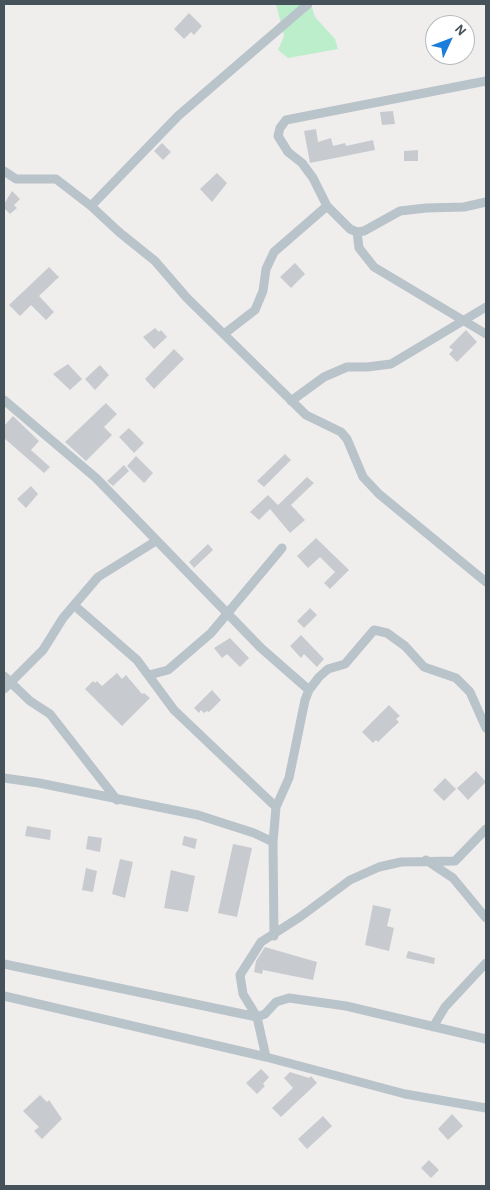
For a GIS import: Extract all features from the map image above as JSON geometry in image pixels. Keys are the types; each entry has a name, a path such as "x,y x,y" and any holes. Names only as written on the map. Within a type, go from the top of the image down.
{"street":[{"path":"92,206 178,116 308,4"},
{"path":"486,81 286,120 280,128 278,136 288,152 302,163 313,178 327,206 350,229 357,232 364,231 400,212 426,208 464,207 486,202"},
{"path":"4,171 16,179 56,179 92,206 119,232 155,261 187,298 306,415 341,432 347,439 363,477 379,494 486,582"},
{"path":"224,334 255,310 263,291 266,269 274,252 327,206"},
{"path":"357,232 359,248 374,267 486,334"},
{"path":"291,400 324,377 347,367 367,368 391,364 486,307"},
{"path":"4,402 96,478 261,648 309,690"},
{"path":"117,800 50,714 6,682 42,650 63,618 98,578 156,541"},
{"path":"150,675 168,670 211,633 227,611 282,548"},
{"path":"75,606 121,644 150,675 174,710 276,807"},
{"path":"274,936 273,842 276,807 289,778 309,690 328,669 345,664 374,630 387,633 424,667 456,678 470,692 486,728"},
{"path":"4,778 198,815 254,833 273,842"},
{"path":"266,1057 257,1018 243,994 240,974 261,942 274,936 280,928 300,917 350,880 379,867 425,860 455,861 486,829"},
{"path":"425,860 453,878 486,918"},
{"path":"433,1027 445,1007 486,963"},
{"path":"4,964 257,1018 265,1014 276,1002 289,998 346,1006 486,1040"},
{"path":"4,996 266,1057 405,1094 486,1108"}],"green space":[{"path":"276,4 311,4 315,17 335,39 338,49 288,58 278,50 284,36"}],"building":[{"path":"189,13 202,26 194,35 191,32 184,39 174,29"},
{"path":"393,111 395,124 382,125 380,112"},
{"path":"316,129 318,142 331,138 333,146 345,143 346,146 373,140 375,150 310,163 304,131"},
{"path":"162,143 171,152 163,160 154,151"},
{"path":"418,150 418,161 404,161 404,151"},
{"path":"217,173 227,183 212,202 200,189"},
{"path":"12,191 20,199 14,205 17,208 10,214 4,208 4,204"},
{"path":"295,263 305,274 291,288 280,277"},
{"path":"49,267 59,277 39,296 54,312 46,320 31,305 20,316 9,305"},
{"path":"155,328 159,332 161,330 167,337 154,349 143,337"},
{"path":"466,330 477,342 457,362 449,354 453,350 449,347"},
{"path":"174,349 184,359 154,389 145,379"},
{"path":"68,364 82,379 70,390 53,374"},
{"path":"100,365 109,375 95,390 85,379"},
{"path":"106,403 117,414 104,427 112,435 86,461 65,442"},
{"path":"13,416 39,441 31,450 50,467 44,473 4,438 4,426"},
{"path":"129,428 144,443 134,453 119,437"},
{"path":"285,454 291,460 264,487 257,481"},
{"path":"136,456 153,473 144,483 127,466"},
{"path":"124,465 129,471 113,486 107,481"},
{"path":"307,477 314,483 291,505 305,520 290,533 270,509 259,520 250,512 268,495 278,505"},
{"path":"31,486 38,494 26,508 17,499"},
{"path":"316,538 349,570 330,589 324,583 335,572 320,557 308,568 297,556"},
{"path":"208,544 213,550 194,568 189,562"},
{"path":"310,608 317,615 304,628 297,621"},
{"path":"301,635 324,659 317,667 304,654 301,658 290,646"},
{"path":"230,638 249,658 240,667 227,654 222,658 214,648"},
{"path":"117,673 122,679 126,675 142,694 144,693 150,698 122,726 85,689 93,681 95,683 97,681 102,686"},
{"path":"212,690 221,700 209,712 204,713 201,710 199,713 194,708"},
{"path":"389,705 400,716 396,719 399,722 378,742 376,740 373,743 362,732"},
{"path":"476,771 486,782 468,800 457,788"},
{"path":"445,778 456,789 444,801 433,790"},
{"path":"27,826 51,830 50,840 25,836"},
{"path":"88,836 102,838 100,852 86,849"},
{"path":"184,836 197,839 195,849 182,845"},
{"path":"233,844 252,848 237,917 218,913"},
{"path":"120,859 133,862 125,898 112,894"},
{"path":"86,868 97,871 93,892 82,890"},
{"path":"171,870 195,876 188,912 164,908"},
{"path":"373,905 391,909 387,926 394,928 389,951 365,945"},
{"path":"265,947 317,962 313,980 263,970 262,974 254,972 256,961"},
{"path":"408,951 435,958 434,964 406,958"},
{"path":"261,1069 269,1077 263,1084 265,1086 257,1094 246,1083"},
{"path":"290,1072 309,1078 311,1076 317,1083 281,1117 272,1108 293,1088 284,1078"},
{"path":"40,1095 47,1102 49,1100 62,1119 42,1139 34,1131 39,1127 23,1111"},
{"path":"452,1114 463,1126 448,1140 438,1129"},
{"path":"323,1116 332,1126 307,1149 298,1139"},
{"path":"429,1160 439,1170 431,1178 421,1168"}]}
